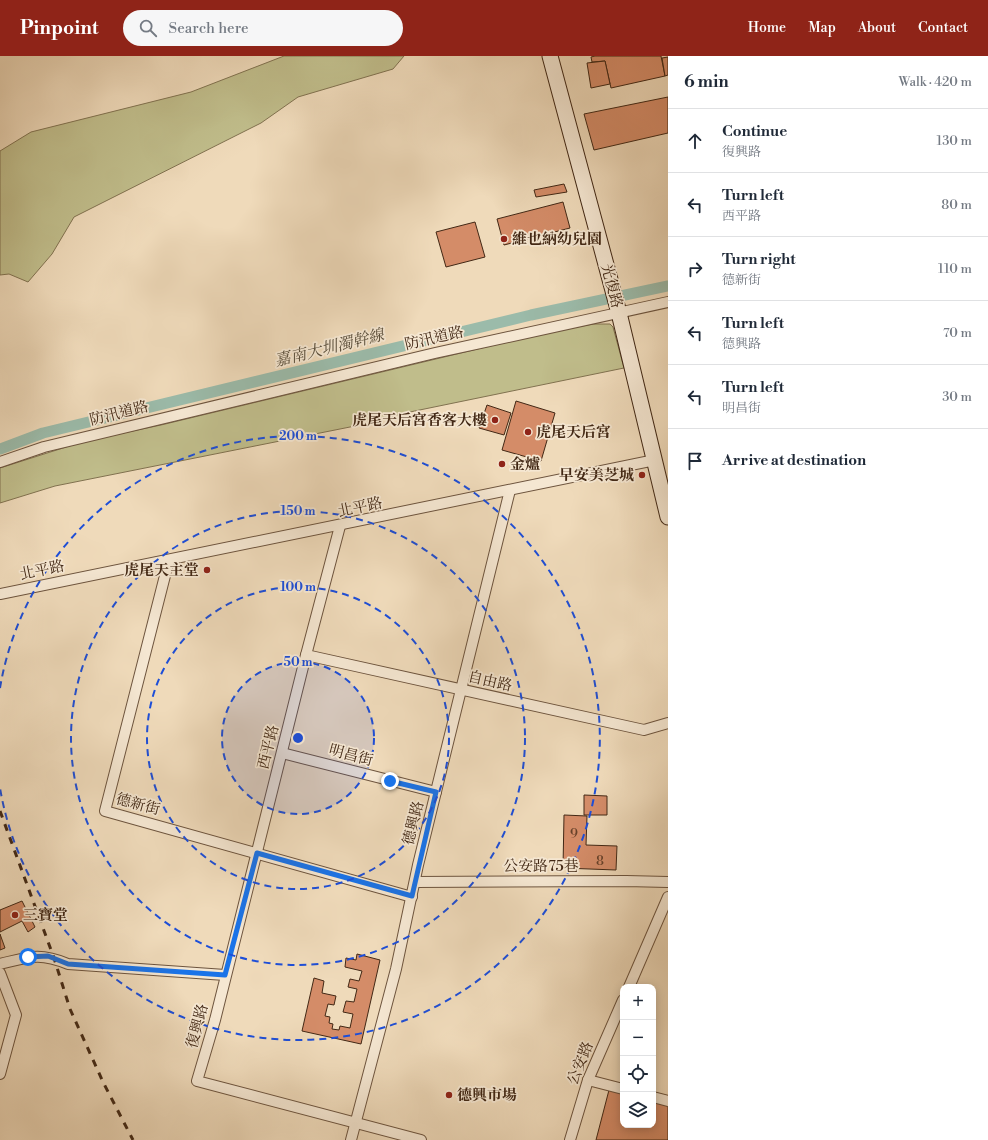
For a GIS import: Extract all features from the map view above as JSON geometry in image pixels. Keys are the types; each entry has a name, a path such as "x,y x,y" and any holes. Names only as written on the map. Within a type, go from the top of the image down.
{"street":[{"name":"光復路","path":"550,56 618,310 668,517"},
{"name":"防汛道路","path":"0,462 44,447 419,356 618,310 668,302"},
{"name":"北平路","path":"0,594 340,526 655,460"},
{"name":"德興路","path":"351,1140 392,984 436,792 510,490"},
{"name":"西平路","path":"225,975 340,526"},
{"name":"德新街","path":"169,560 106,811 412,896"},
{"name":"自由路","path":"306,655 644,730 668,722"},
{"name":"明昌街","path":"282,753 436,792"},
{"name":"公安路75巷","path":"415,882 668,882"},
{"path":"630,984 668,897"},
{"path":"0,964 28,957 48,956 68,964 225,975"},
{"path":"0,973 16,1015 0,1074"},
{"name":"復興路","path":"225,975 215,1020 197,1081 355,1124 421,1140"},
{"name":"公安路","path":"570,1140 588,1080 620,1007"},
{"path":"588,1080 620,1088"},
{"path":"656,1098 668,1101"}],"shaded area":[{"path":"284,56 404,56 393,69 298,97 261,123 74,217 52,254 28,282 9,274 0,275 0,151 31,132 191,92"},
{"path":"593,324 610,324 613,327 624,368 405,413 355,426 55,486 0,503 0,468 85,441 161,425 540,334"}],"building":[{"path":"661,56 665,76 611,88 605,61 592,62 591,57"},
{"path":"668,57 668,75 665,76 662,58"},
{"path":"605,61 610,84 591,88 587,63"},
{"path":"668,97 668,133 594,150 584,114"},
{"path":"564,184 567,192 536,197 534,190"},
{"path":"563,202 570,228 504,245 497,219"},
{"path":"475,222 485,257 446,267 436,232"},
{"name":"虎尾天后宮","path":"516,401 555,413 541,461 502,450"},
{"name":"虎尾天后宮香客大樓","path":"487,405 511,413 504,435 479,428"},
{"path":"584,795 607,796 607,815 584,815"},
{"path":"564,815 587,816 586,845 617,846 616,870 563,868"},
{"name":"三寶堂","path":"22,901 35,927 28,932 22,921 0,932 0,910"},
{"name":"三寶堂","path":"0,934 5,948 0,950"},
{"path":"357,954 380,960 361,1044 302,1031 314,978 324,981 322,993 336,996 334,1005 328,1004 325,1016 330,1017 329,1023 333,1024 332,1029 339,1030 340,1026 350,1028 353,1014 343,1012 346,1001 354,1002 357,989 348,987 350,979 359,981 362,971 345,967 346,958 356,960"},
{"path":"609,1090 620,1093 620,1128 656,1128 656,1103 668,1106 668,1140 596,1140"}],"waterway":[{"name":"嘉南大圳濁幹線","path":"0,449 43,433 531,315 668,286"}],"railway":[{"path":"0,811 54,958 70,1009 103,1082 133,1140"}],"place":[{"name":"維也納幼兒園","path":"504,239"},
{"name":"虎尾天后宮香客大樓","path":"495,420"},
{"name":"虎尾天后宮","path":"528,432"},
{"name":"金爐","path":"502,464"},
{"name":"早安美芝城","path":"642,475"},
{"name":"虎尾天主堂","path":"207,570"},
{"name":"三寶堂","path":"15,915"},
{"name":"德興市場","path":"449,1095"}],"route":[{"path":"28,957 48,956 68,964 225,975 257,853 401,895 412,896 436,792 390,781"}]}
